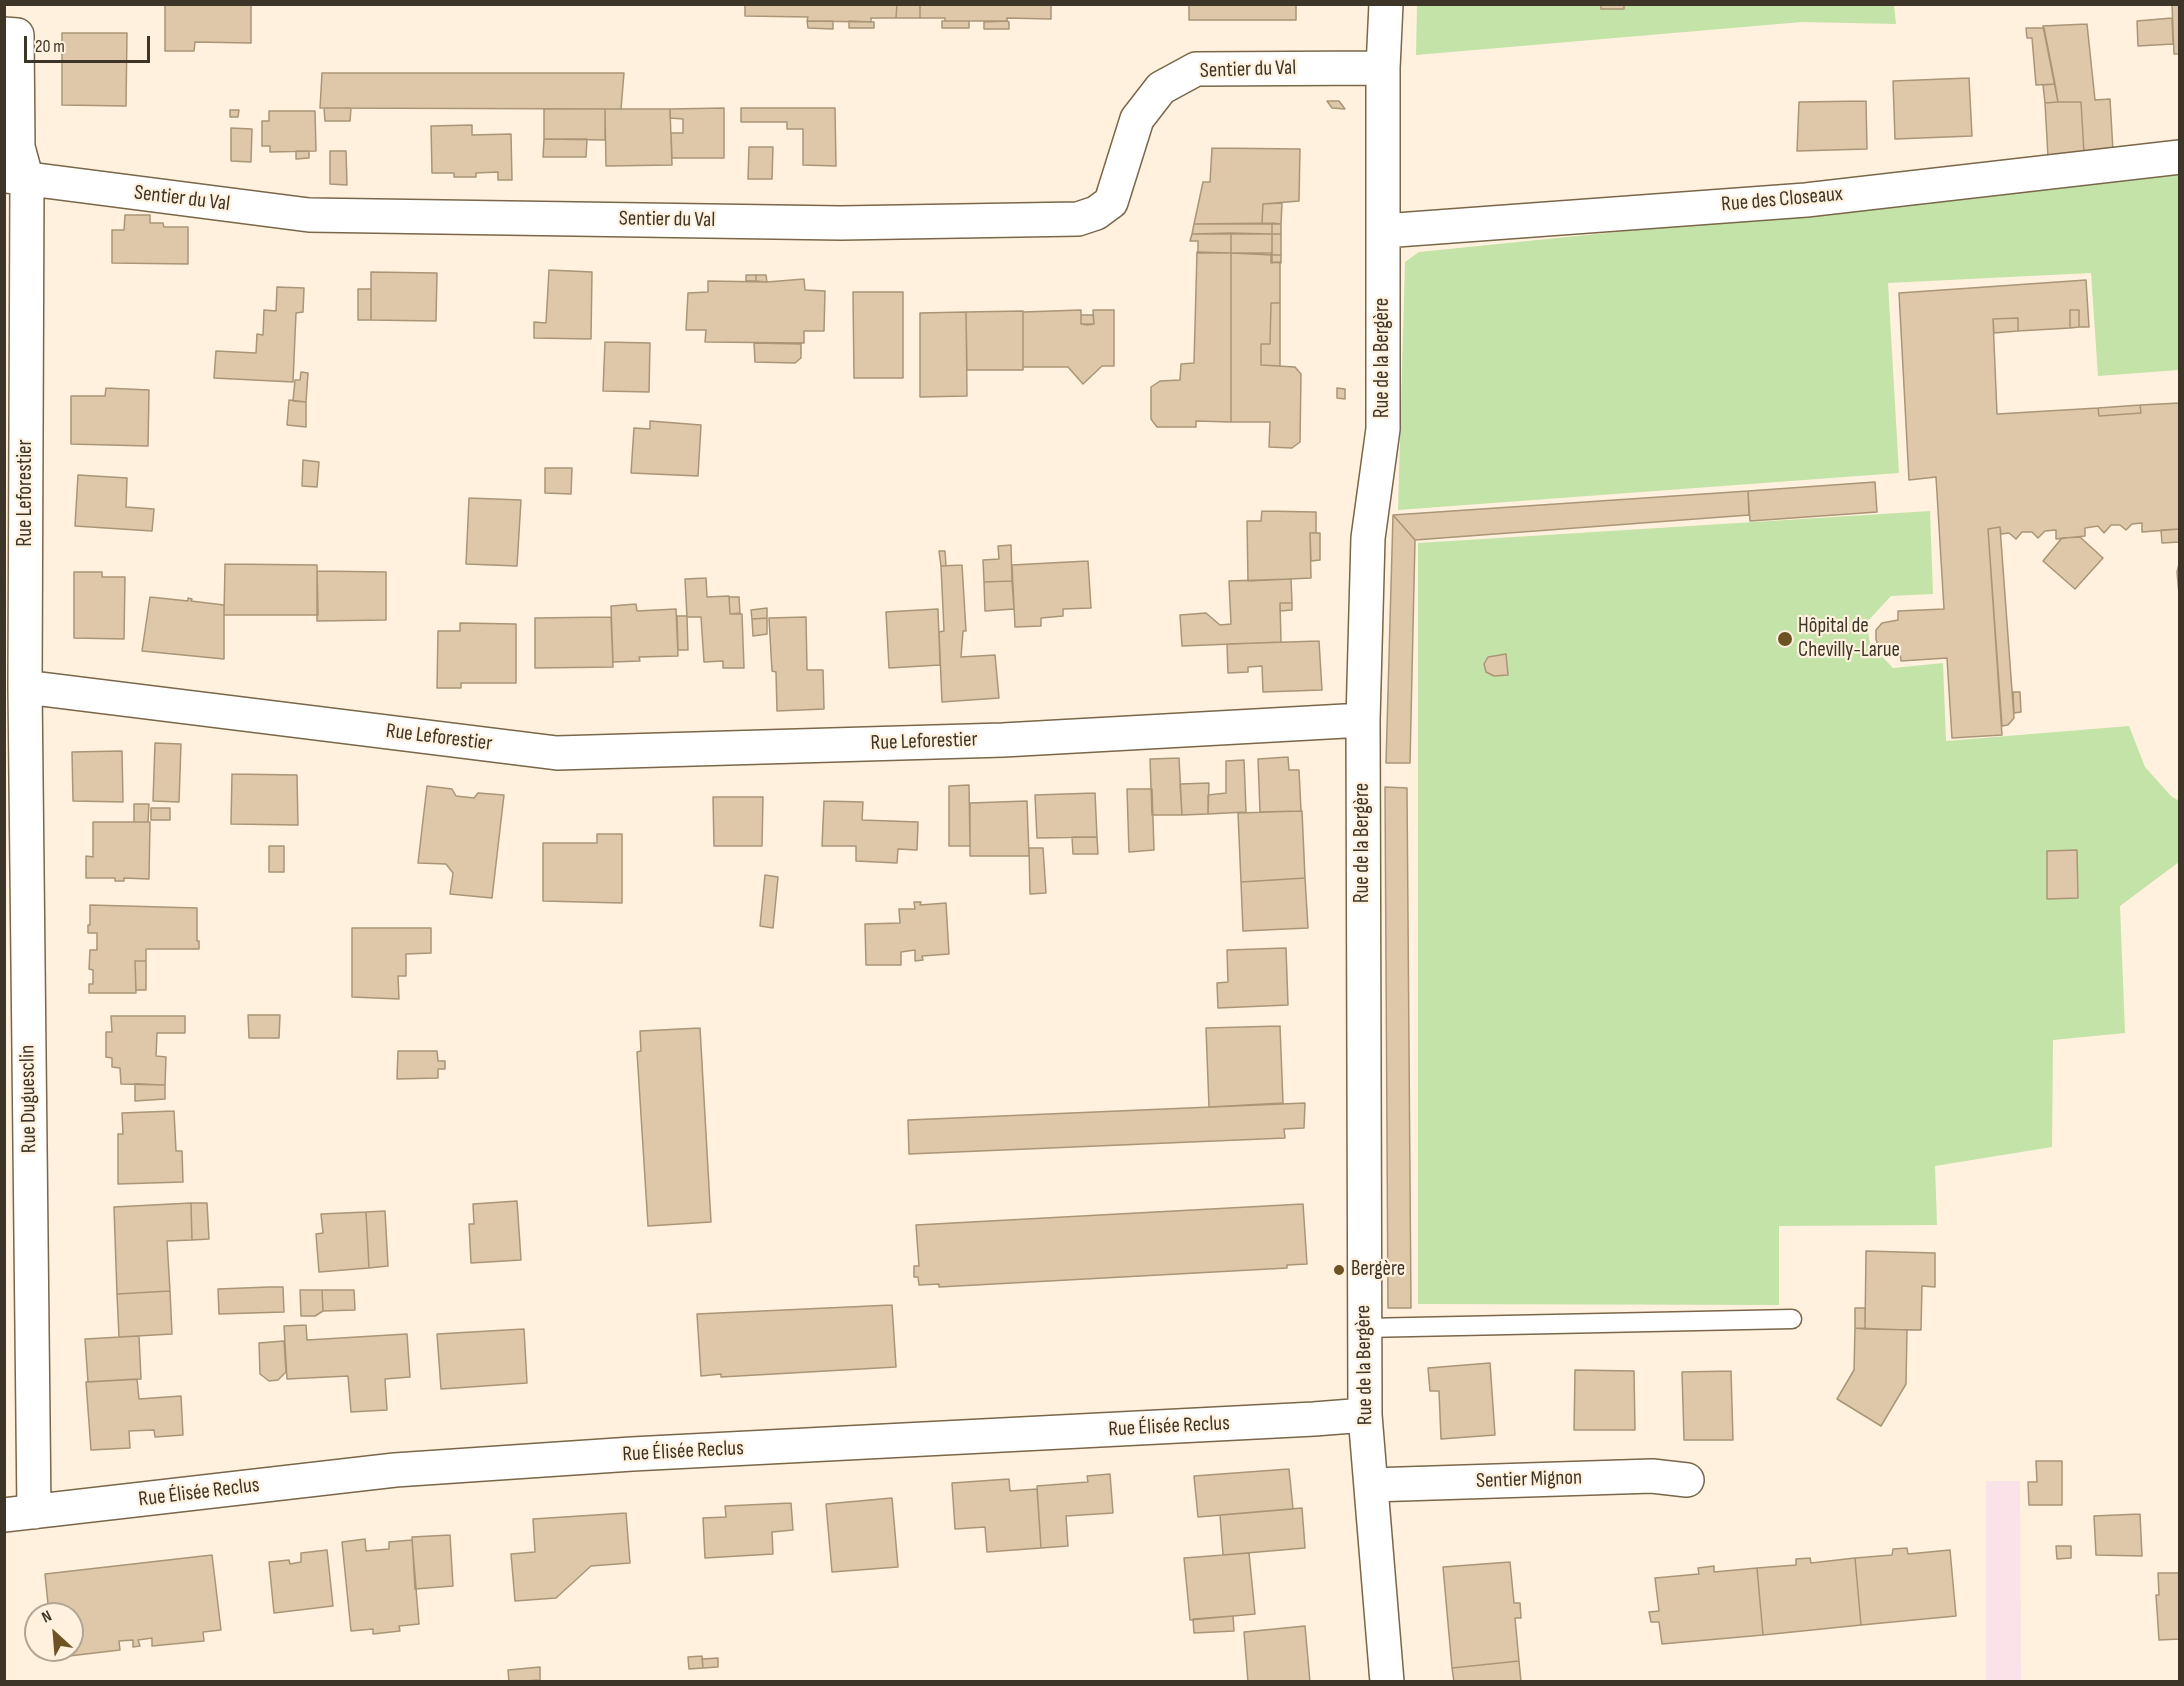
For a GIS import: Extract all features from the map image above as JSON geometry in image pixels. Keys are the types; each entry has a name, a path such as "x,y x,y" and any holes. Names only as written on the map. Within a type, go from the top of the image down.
{"street":[{"name":"Rue de la Bergère","path":"1386,4 1383,68 1383,429 1368,538 1363,720 1365,1415 1387,1682"},
{"path":"4,34 17,34 16,178"},
{"name":"Sentier du Val","path":"16,178 309,215 841,223 1078,219 1096,213 1111,202 1137,119 1161,88 1196,69 1383,68"},
{"name":"Rue des Closeaux","path":"1383,231 1806,200 2180,158"},
{"name":"Rue Leforestier","path":"16,178 25,687 557,753 1003,740 1363,720"},
{"name":"Rue Duguesclin","path":"19,1513 25,687"},
{"name":"Rue Élisée Reclus","path":"19,1513 395,1470 632,1454 1365,1415"},
{"name":"Sentier Mignon","path":"1371,1485 1652,1476 1687,1480"}],"lane":[{"path":"1364,1328 1792,1319"}],"shaded area":[{"path":"1986,1481 2020,1481 2021,1681 1986,1681"}],"green space":[{"path":"1417,5 1894,5 1896,24 1802,22 1416,55"},
{"path":"2179,175 2179,370 2098,376 2091,273 1888,283 1899,473 1398,510 1405,262 1419,252"},
{"path":"1930,511 1933,594 1891,596 1867,622 1870,644 1893,668 1943,663 1946,741 2129,726 2145,767 2171,796 2179,801 2179,862 2120,906 2125,1033 2053,1040 2052,1147 1935,1166 1937,1225 1779,1226 1779,1305 1418,1304 1418,543"}],"building":[{"path":"165,4 251,4 251,43 195,42 194,51 165,51"},
{"path":"745,4 897,4 896,18 871,18 871,22 807,21 808,17 745,16"},
{"path":"897,4 920,4 920,18 896,18"},
{"path":"920,4 1051,4 1051,19 1007,18 1007,21 945,21 945,18 920,18"},
{"path":"1189,4 1296,4 1296,20 1189,20"},
{"path":"1601,4 1624,4 1624,9 1601,9"},
{"path":"2172,4 2180,4 2180,54 2174,54"},
{"path":"2172,18 2173,44 2138,46 2137,21"},
{"path":"807,21 833,21 833,29 808,28"},
{"path":"849,21 874,22 874,28 849,28"},
{"path":"942,21 969,21 969,28 942,28"},
{"path":"1007,21 1009,29 984,29 984,22"},
{"path":"2087,24 2095,100 2110,99 2113,151 2084,153 2081,102 2058,102 2043,26"},
{"path":"2026,28 2044,28 2055,84 2036,85 2032,38 2027,38"},
{"path":"62,33 127,33 126,106 62,105"},
{"path":"322,73 624,73 621,109 320,108"},
{"path":"1969,78 1972,136 1895,139 1893,81"},
{"path":"2055,84 2058,102 2045,103 2043,85"},
{"path":"1327,101 1339,101 1345,109 1332,108"},
{"path":"1866,101 1867,149 1797,151 1799,102"},
{"path":"2081,102 2084,153 2048,157 2045,103"},
{"path":"324,108 351,108 350,121 325,121"},
{"path":"724,108 724,158 672,158 671,133 683,133 683,119 670,118 670,109"},
{"path":"741,108 835,108 836,166 803,165 803,129 787,129 787,122 741,122"},
{"path":"544,109 605,109 605,140 544,139"},
{"path":"605,109 670,109 672,165 606,166"},
{"path":"230,110 239,110 238,117 230,117"},
{"path":"269,111 315,111 316,151 270,152 270,146 262,146 262,121 269,121"},
{"path":"472,125 472,135 511,134 512,180 498,180 498,172 476,173 476,177 454,177 454,173 432,173 431,126"},
{"path":"231,128 252,129 251,162 231,161"},
{"path":"544,139 587,139 586,157 543,157"},
{"path":"749,147 773,147 772,179 748,179"},
{"path":"1212,148 1300,149 1299,201 1263,204 1262,224 1194,224 1203,182 1210,182"},
{"path":"296,151 309,151 309,158 296,159"},
{"path":"330,151 346,151 347,185 330,184"},
{"path":"1282,203 1281,224 1262,224 1263,204"},
{"path":"125,215 150,215 150,223 163,223 164,227 188,227 188,264 112,263 112,230 124,230"},
{"path":"1272,223 1281,224 1281,234 1272,234"},
{"path":"1272,223 1272,234 1192,234 1194,224"},
{"path":"1231,233 1272,234 1272,255 1231,253"},
{"path":"1231,233 1231,253 1198,253 1198,241 1190,241 1192,234"},
{"path":"1272,234 1281,234 1281,255 1272,255"},
{"path":"1197,252 1231,253 1231,422 1196,421 1196,427 1157,427 1151,419 1151,387 1160,381 1180,380 1181,364 1194,363"},
{"path":"1231,253 1271,253 1271,263 1280,262 1280,303 1271,303 1270,344 1261,344 1261,365 1295,367 1301,374 1300,442 1292,448 1269,447 1270,422 1231,422"},
{"path":"1272,255 1281,255 1281,263 1272,262"},
{"path":"549,270 592,272 591,339 534,338 534,322 546,323"},
{"path":"371,272 437,273 436,321 371,320"},
{"path":"746,275 756,275 756,281 746,281"},
{"path":"756,275 766,275 767,282 756,281"},
{"path":"804,279 805,290 825,291 824,331 804,331 804,343 705,342 706,330 686,330 688,293 708,292 708,281 767,282"},
{"path":"2086,280 2089,327 2079,327 2079,310 2070,310 2070,328 2018,331 2018,318 1993,319 1997,414 2098,408 2099,416 2141,413 2140,405 2180,403 2180,529 2142,532 2142,523 2132,524 2126,530 2120,525 2111,525 2104,533 2098,526 2085,528 2085,536 2056,539 2056,530 2045,531 2038,538 2032,532 2022,532 2016,539 2009,533 2001,534 2000,527 1988,529 2002,735 1952,738 1947,658 1901,661 1900,652 1886,652 1878,646 1876,639 1876,630 1882,623 1898,620 1898,611 1944,609 1936,477 1909,480 1899,293"},
{"path":"277,287 304,288 303,312 296,313 293,382 214,378 216,351 256,353 257,334 263,335 264,310 276,311"},
{"path":"358,289 371,289 371,320 358,320"},
{"path":"853,292 903,292 903,378 854,378"},
{"path":"1271,303 1280,303 1280,366 1261,365 1261,344 1270,344"},
{"path":"1081,310 1081,324 1087,325 1094,324 1093,310 1114,310 1114,366 1102,366 1083,384 1068,367 1023,367 1023,312"},
{"path":"2070,310 2079,310 2079,327 2070,328"},
{"path":"1023,311 1023,370 967,370 966,312"},
{"path":"966,312 967,396 920,397 920,313"},
{"path":"1081,315 1093,315 1094,324 1081,324"},
{"path":"2018,318 2018,331 1994,333 1993,319"},
{"path":"605,342 650,343 649,392 603,391"},
{"path":"754,343 801,344 801,358 795,363 755,362"},
{"path":"301,372 308,373 306,402 293,401 295,380 300,380"},
{"path":"106,388 149,390 148,446 71,444 71,396 105,396"},
{"path":"1337,388 1345,389 1345,399 1337,398"},
{"path":"289,400 306,402 306,427 287,425"},
{"path":"2140,405 2141,413 2099,416 2098,408"},
{"path":"650,421 701,425 698,476 631,473 634,428 650,429"},
{"path":"303,460 319,462 317,487 302,486"},
{"path":"545,468 572,468 571,494 545,493"},
{"path":"78,475 127,478 126,507 154,509 152,531 75,526"},
{"path":"1875,482 1877,512 1750,521 1748,491"},
{"path":"1748,491 1749,515 1415,540 1393,515"},
{"path":"469,498 521,500 517,566 466,564"},
{"path":"1262,511 1316,512 1316,533 1310,533 1311,578 1248,581 1247,521 1261,521"},
{"path":"1393,515 1415,540 1410,763 1386,763"},
{"path":"2000,527 2014,718 2008,725 2002,726 1988,529"},
{"path":"2180,529 2180,542 2162,543 2161,530"},
{"path":"1310,533 1320,533 1320,560 1311,561"},
{"path":"2080,537 2103,558 2075,589 2043,561 2062,538"},
{"path":"1011,545 1012,581 984,582 983,560 999,559 998,546"},
{"path":"939,551 945,551 946,566 941,566"},
{"path":"1088,561 1091,608 1063,609 1063,616 1041,618 1041,626 1015,627 1012,565"},
{"path":"225,564 317,565 318,615 224,615"},
{"path":"2180,564 2180,606 2177,572"},
{"path":"962,565 966,631 963,631 961,657 995,655 999,698 942,702 939,632 944,631 941,566"},
{"path":"317,571 386,572 386,620 317,621"},
{"path":"74,572 102,572 102,577 125,577 124,639 74,638"},
{"path":"706,578 707,597 729,596 730,614 742,614 744,668 723,668 723,661 704,662 701,617 687,617 685,579"},
{"path":"1291,579 1292,603 1280,603 1281,642 1182,646 1180,615 1206,613 1220,625 1231,624 1229,581"},
{"path":"1012,581 1014,609 985,611 984,582"},
{"path":"150,597 188,601 188,598 192,599 191,601 224,605 224,659 142,651"},
{"path":"729,597 739,597 740,613 730,614"},
{"path":"1280,603 1292,603 1292,610 1280,611"},
{"path":"636,604 637,611 676,609 678,656 639,657 640,661 613,662 611,606"},
{"path":"767,608 767,618 752,619 751,610"},
{"path":"938,609 940,665 889,668 886,612"},
{"path":"677,616 687,616 688,650 678,650"},
{"path":"611,617 613,667 535,668 535,618"},
{"path":"806,617 807,670 823,670 824,709 777,711 776,672 772,671 769,618"},
{"path":"767,618 767,634 753,636 752,619"},
{"path":"460,623 516,624 516,683 461,683 461,688 437,688 438,631 460,631"},
{"path":"1319,641 1322,690 1263,692 1262,666 1248,667 1248,672 1228,673 1227,644"},
{"path":"1506,654 1508,675 1494,676 1486,672 1484,664 1488,657"},
{"path":"2013,692 2020,692 2021,712 2014,713"},
{"path":"155,743 181,744 179,802 153,801"},
{"path":"122,751 123,802 73,801 72,752"},
{"path":"1288,757 1289,770 1299,770 1301,811 1260,812 1258,759"},
{"path":"1179,758 1182,815 1152,815 1150,759"},
{"path":"1244,760 1246,812 1208,814 1208,795 1226,793 1226,761"},
{"path":"232,774 297,775 298,825 231,824"},
{"path":"1209,783 1208,814 1182,815 1180,784"},
{"path":"969,785 970,846 949,846 949,786"},
{"path":"427,786 452,789 456,796 474,798 478,793 504,795 492,898 450,894 453,873 446,864 418,863"},
{"path":"1385,787 1407,788 1411,1308 1388,1308"},
{"path":"1127,789 1152,789 1154,850 1129,852"},
{"path":"1095,793 1097,837 1037,838 1035,795"},
{"path":"713,797 763,797 762,846 714,846"},
{"path":"824,801 863,802 862,820 918,822 917,850 898,849 897,863 856,861 856,846 822,846"},
{"path":"1027,801 1029,856 970,856 970,803"},
{"path":"134,804 149,804 148,822 134,822"},
{"path":"151,808 170,808 170,820 151,820"},
{"path":"1302,811 1305,878 1241,882 1238,813"},
{"path":"93,822 150,822 149,879 124,878 124,881 115,881 115,878 86,878 86,856 93,857"},
{"path":"597,834 622,834 622,903 543,901 543,843 597,843"},
{"path":"1072,837 1097,837 1098,854 1073,854"},
{"path":"269,846 284,846 284,872 269,872"},
{"path":"1029,848 1043,848 1046,893 1030,894"},
{"path":"2077,850 2078,898 2047,899 2047,851"},
{"path":"765,875 778,877 773,928 760,926"},
{"path":"1305,878 1308,928 1243,931 1241,882"},
{"path":"914,902 921,902 920,905 946,903 949,954 922,956 923,960 915,961 915,950 901,952 901,965 866,965 865,924 900,923 899,909 915,909"},
{"path":"90,905 197,908 199,949 146,949 146,961 135,961 136,993 89,993 89,984 93,984 93,970 89,969 90,950 97,950 97,933 88,933"},
{"path":"352,928 431,928 431,953 406,954 406,976 398,976 399,999 352,997"},
{"path":"1286,948 1288,1005 1218,1008 1217,983 1228,982 1227,950"},
{"path":"135,961 146,961 146,990 136,990"},
{"path":"248,1015 280,1015 279,1038 249,1038"},
{"path":"111,1016 185,1016 185,1033 157,1033 156,1056 166,1057 165,1085 121,1084 120,1068 112,1067 112,1058 106,1057 106,1032 112,1032"},
{"path":"1280,1026 1283,1103 1209,1107 1206,1028"},
{"path":"700,1028 711,1222 648,1226 637,1052 641,1051 640,1031"},
{"path":"398,1051 437,1051 438,1061 445,1061 445,1069 438,1069 438,1078 397,1079"},
{"path":"135,1084 165,1085 165,1099 135,1101"},
{"path":"1305,1103 1304,1128 1284,1129 1285,1138 909,1154 908,1120"},
{"path":"174,1111 176,1151 182,1151 183,1182 118,1184 118,1134 123,1134 122,1113"},
{"path":"517,1201 521,1260 471,1263 469,1224 474,1224 473,1204"},
{"path":"191,1203 192,1240 167,1241 170,1291 117,1294 114,1207"},
{"path":"191,1203 207,1203 209,1239 192,1240"},
{"path":"1303,1204 1307,1264 1287,1265 1287,1268 939,1287 939,1284 919,1285 918,1277 914,1277 914,1266 919,1266 916,1225"},
{"path":"385,1211 388,1266 369,1268 366,1212"},
{"path":"366,1212 369,1268 319,1272 316,1234 323,1233 321,1214"},
{"path":"1866,1251 1935,1253 1935,1287 1922,1286 1921,1330 1865,1329"},
{"path":"283,1287 284,1312 219,1314 218,1289"},
{"path":"300,1290 322,1290 323,1311 315,1316 301,1316"},
{"path":"322,1290 354,1290 355,1310 323,1311"},
{"path":"170,1291 172,1334 119,1337 117,1294"},
{"path":"892,1305 896,1367 721,1377 721,1374 701,1376 697,1314"},
{"path":"1855,1308 1865,1308 1865,1329 1855,1328"},
{"path":"306,1325 307,1340 407,1334 410,1377 385,1379 387,1410 351,1412 348,1376 287,1379 284,1326"},
{"path":"1855,1328 1907,1330 1906,1384 1881,1426 1837,1399 1854,1370"},
{"path":"524,1329 527,1383 441,1389 437,1334"},
{"path":"139,1336 141,1379 88,1382 85,1339"},
{"path":"284,1341 286,1372 278,1380 269,1381 260,1374 259,1343"},
{"path":"1490,1363 1495,1435 1441,1439 1439,1391 1430,1391 1428,1368"},
{"path":"1575,1370 1634,1371 1635,1430 1574,1430"},
{"path":"1731,1371 1733,1440 1684,1440 1682,1372"},
{"path":"137,1379 139,1399 181,1396 183,1435 155,1437 154,1430 129,1431 130,1448 91,1450 86,1382"},
{"path":"2036,1461 2062,1461 2062,1505 2029,1505 2028,1482 2037,1482"},
{"path":"1289,1469 1293,1509 1198,1517 1194,1476"},
{"path":"1110,1474 1113,1513 1066,1516 1068,1546 1041,1548 1037,1486 1088,1482 1087,1476"},
{"path":"1009,1479 1010,1491 1037,1489 1041,1548 987,1552 985,1527 955,1529 952,1483"},
{"path":"892,1498 898,1567 832,1572 826,1504"},
{"path":"791,1503 793,1530 772,1532 773,1554 705,1558 703,1518 726,1517 725,1506"},
{"path":"1302,1508 1305,1548 1223,1555 1220,1515"},
{"path":"626,1513 630,1563 591,1566 556,1598 515,1601 511,1554 535,1552 533,1519"},
{"path":"2140,1514 2142,1556 2096,1555 2094,1516"},
{"path":"450,1535 453,1586 415,1589 412,1537"},
{"path":"365,1539 366,1551 389,1549 389,1542 412,1540 419,1624 399,1626 400,1631 373,1634 373,1629 351,1631 342,1542"},
{"path":"2056,1546 2071,1546 2071,1558 2057,1559"},
{"path":"1907,1548 1908,1554 1950,1550 1956,1616 1861,1625 1855,1558 1892,1555 1893,1549"},
{"path":"327,1550 333,1606 274,1613 269,1562 289,1560 290,1564 301,1562 301,1553"},
{"path":"1249,1553 1255,1614 1190,1620 1184,1558"},
{"path":"212,1555 221,1630 203,1632 204,1641 152,1646 152,1638 138,1640 140,1646 133,1647 133,1640 119,1641 120,1650 84,1654 84,1602 48,1602 45,1574"},
{"path":"1810,1558 1811,1563 1855,1558 1861,1625 1763,1635 1757,1568 1796,1565 1796,1559"},
{"path":"1510,1562 1514,1603 1520,1603 1521,1618 1515,1618 1519,1661 1452,1668 1443,1567"},
{"path":"1714,1566 1714,1572 1757,1568 1763,1635 1662,1644 1659,1622 1651,1622 1649,1612 1659,1611 1655,1578 1699,1574 1698,1568"},
{"path":"2158,1573 2180,1573 2180,1639 2159,1640 2156,1595 2159,1595"},
{"path":"1233,1616 1234,1631 1194,1633 1193,1619"},
{"path":"1305,1626 1310,1682 1248,1682 1244,1632"},
{"path":"702,1656 703,1668 689,1669 688,1657"},
{"path":"718,1658 718,1667 703,1668 702,1659"},
{"path":"1519,1661 1521,1682 1454,1682 1452,1668"},
{"path":"540,1667 540,1680 509,1682 508,1670"}],"place":[{"name":"Hôpital de Chevilly-Larue","path":"1785,639"},
{"name":"Bergère","path":"1339,1270"}]}
